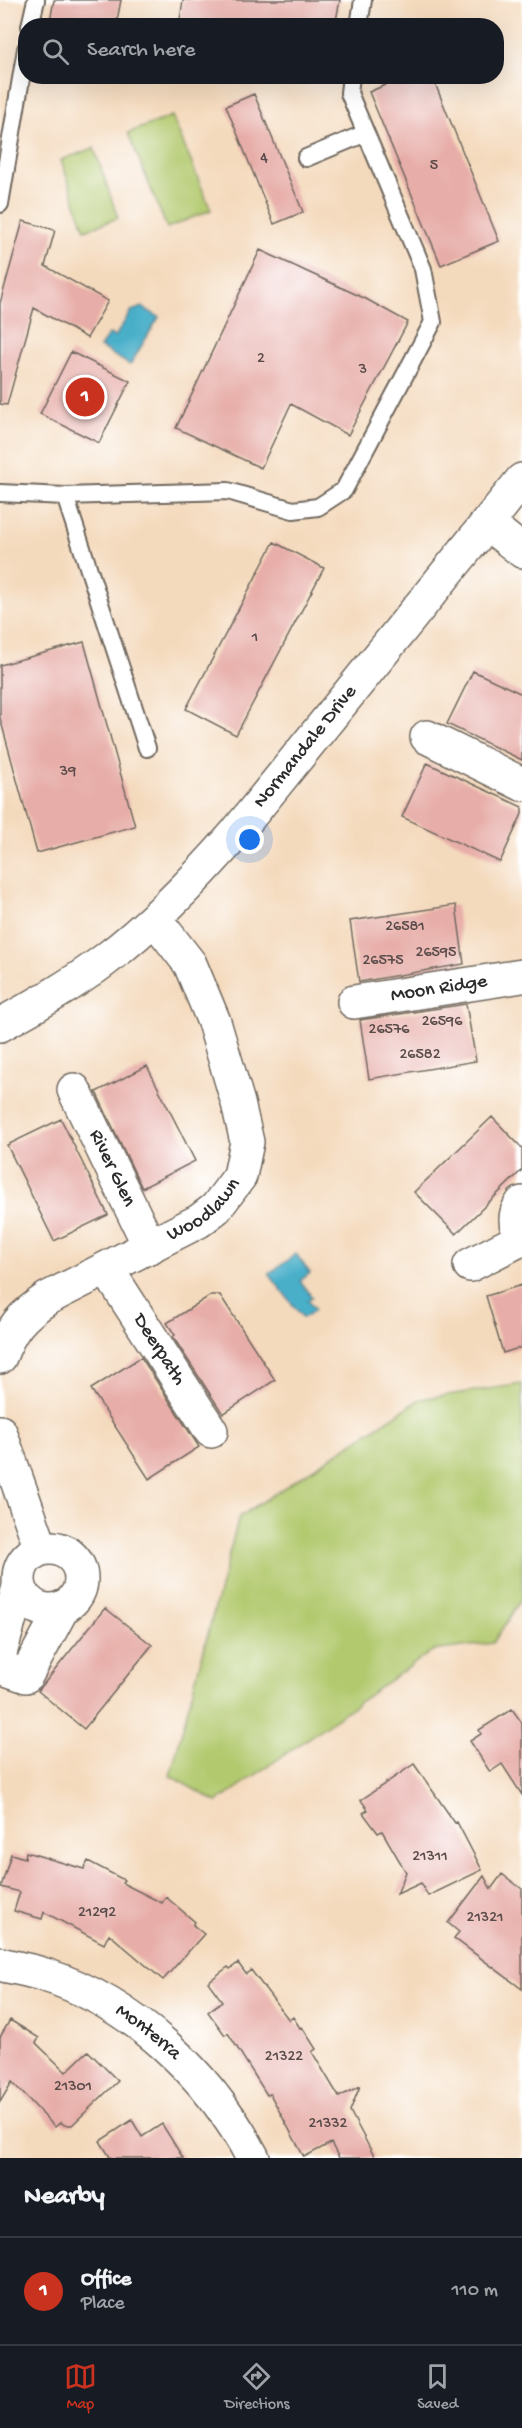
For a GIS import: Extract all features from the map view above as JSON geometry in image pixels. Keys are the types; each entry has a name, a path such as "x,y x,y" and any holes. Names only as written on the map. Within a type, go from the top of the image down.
{"street":[{"name":"Normandale Drive","path":"0,1025 41,1002 104,961 155,919 236,833 522,480"},
{"path":"488,524 522,550"},
{"path":"427,737 522,784"},
{"name":"Woodlawn","path":"0,1357 9,1334 26,1312 48,1298 180,1232 216,1208 240,1176 247,1142 214,1022 190,964 155,919"},
{"name":"Moon Ridge","path":"354,1002 522,976"},
{"name":"River Glen","path":"74,1090 150,1247"},
{"path":"470,1265 522,1239 517,1229 516,1218 522,1203"},
{"name":"Deerpath","path":"107,1269 211,1431"},
{"path":"0,1432 41,1549"},
{"path":"0,1653 19,1587 18,1576 21,1565 28,1556 41,1549 58,1548 76,1560 81,1570 79,1592 63,1607 52,1610 41,1609 24,1596 19,1587"},
{"path":"0,1667 26,1676 63,1607"},
{"name":"Monterra","path":"0,1964 45,1975 92,1995 148,2031 202,2082 246,2144 253,2158"}],"lane":[{"path":"32,18 36,0"},
{"path":"360,18 363,0"},
{"path":"0,204 20,84"},
{"path":"0,493 64,496 228,491 293,510 318,507 344,490 433,322 423,269 349,93 350,84"},
{"path":"306,158 366,133"},
{"path":"64,496 147,748"}],"green space":[{"path":"172,116 211,210 167,228 128,133"},
{"path":"94,148 118,218 85,230 61,160"},
{"path":"522,1384 522,1598 493,1643 432,1651 217,1802 170,1776 239,1517 420,1399"}],"water":[{"path":"142,307 159,317 130,365 100,347 109,334 115,337 131,311"},
{"path":"296,1254 310,1273 300,1281 312,1297 308,1300 315,1310 303,1318 269,1274"}],"building":[{"path":"54,0 121,0 118,18 51,18"},
{"path":"183,0 340,0 337,18 180,18"},
{"path":"388,84 435,84 499,241 441,265 369,92"},
{"path":"254,94 303,212 274,224 226,106"},
{"path":"23,221 55,230 45,266 108,301 87,338 34,308 7,405 0,404 0,303"},
{"path":"260,250 366,299 408,322 348,435 291,404 261,468 176,428"},
{"path":"71,352 130,381 99,443 40,414"},
{"path":"274,542 324,568 236,735 186,709"},
{"path":"84,642 135,826 37,853 0,718 0,665"},
{"path":"473,671 522,694 522,760 447,724"},
{"path":"427,763 522,807 522,814 500,862 402,817"},
{"path":"456,905 464,964 359,982 350,921"},
{"path":"466,1004 476,1061 369,1079 360,1020"},
{"path":"147,1066 195,1161 142,1188 96,1092"},
{"path":"492,1117 522,1148 522,1170 456,1234 414,1192"},
{"path":"61,1119 108,1215 54,1241 7,1145"},
{"path":"522,1285 522,1347 503,1353 486,1296"},
{"path":"211,1295 220,1295 275,1380 223,1414 173,1337 175,1335 167,1323"},
{"path":"141,1357 199,1447 149,1479 91,1389"},
{"path":"105,1608 152,1645 84,1729 38,1691"},
{"path":"512,1709 522,1723 522,1795 502,1764 490,1772 470,1741 481,1734 479,1730"},
{"path":"414,1764 455,1823 457,1822 482,1870 428,1896 421,1883 397,1894 406,1872 382,1831 378,1833 363,1813 368,1810 361,1800"},
{"path":"26,1852 84,1869 88,1861 124,1880 122,1883 162,1903 166,1897 195,1922 193,1925 204,1934 163,1980 109,1934 104,1944 44,1912 42,1919 14,1911 20,1892 1,1887 11,1854 25,1858"},
{"path":"502,1874 522,1889 522,1989 454,1938 459,1932 448,1923 484,1876 491,1889"},
{"path":"238,1963 246,1974 251,1970 289,2020 293,2017 300,2028 302,2027 316,2049 312,2052 339,2097 360,2086 350,2111 375,2158 339,2158 331,2143 304,2157 270,2094 267,2095 228,2033 225,2035 208,2012 222,2001 208,1982 228,1967 230,1969"},
{"path":"10,2020 39,2038 36,2043 66,2072 88,2051 118,2081 72,2125 64,2125 61,2122 55,2127 12,2082 0,2102 0,2037"},
{"path":"132,2120 142,2137 162,2124 183,2158 108,2158 110,2157 100,2141"}],"place":[{"name":"Office","path":"85,397"}]}
